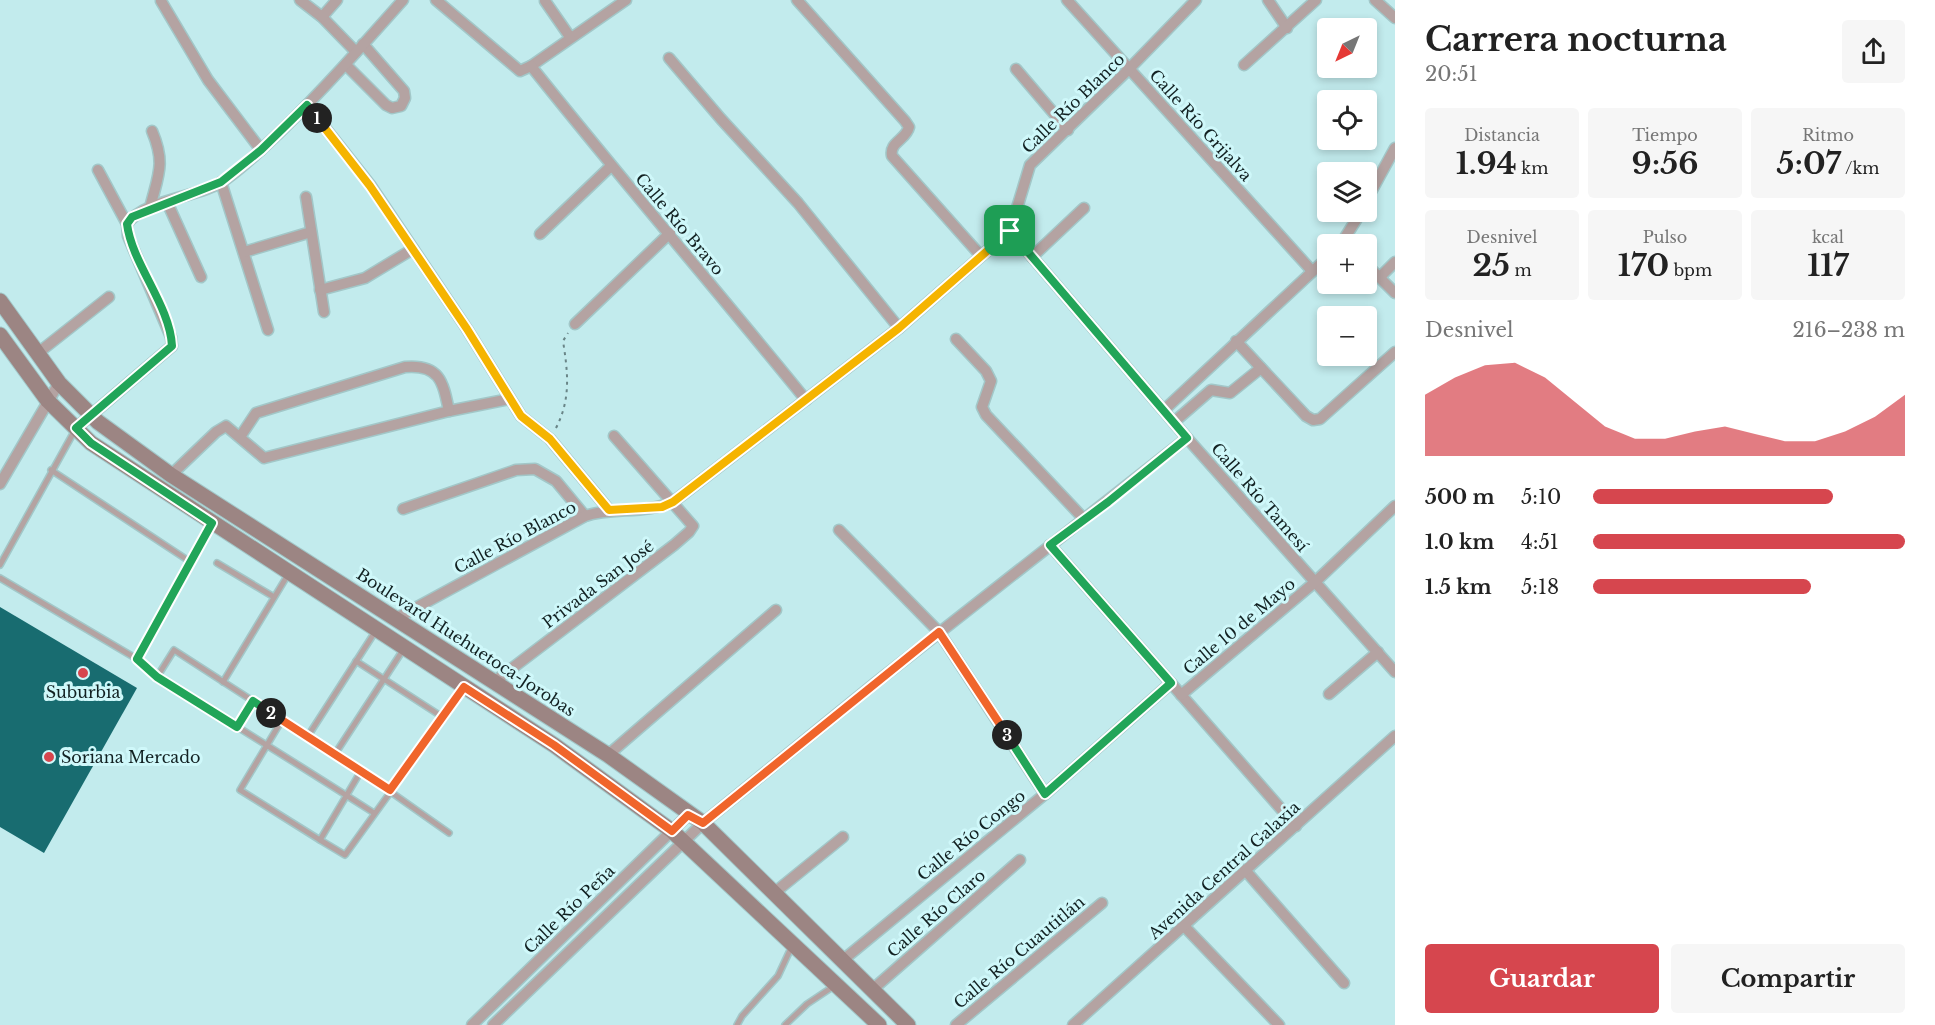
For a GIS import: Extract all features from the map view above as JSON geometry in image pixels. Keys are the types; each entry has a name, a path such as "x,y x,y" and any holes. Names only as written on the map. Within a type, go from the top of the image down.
{"main road":[{"name":"Boulevard Huehuetoca-Jorobas","path":"0,301 59,383 90,414 171,475 608,755 688,815 703,823 908,1025"},
{"path":"0,335 48,401 91,443 554,745 678,836 879,1025"}],"street":[{"path":"161,0 208,80 261,150"},
{"path":"300,0 359,48 404,91 405,98 401,106 392,108 386,105 346,65"},
{"path":"322,17 338,0"},
{"path":"127,224 132,217 150,208 221,182 261,150 346,65 403,0"},
{"path":"436,0 520,71 531,66 626,0"},
{"path":"797,0 905,121 909,127 908,133 893,145 892,156 981,256"},
{"name":"Calle Río Grijalva","path":"1067,0 1312,271"},
{"name":"Calle Río Blanco","path":"397,618 585,516 609,510 662,507 673,502 806,400 899,328 1010,231 1029,165 1130,69 1196,0"},
{"path":"1268,0 1287,28"},
{"path":"1244,65 1316,0"},
{"path":"1375,0 1395,18"},
{"path":"545,1 570,37"},
{"path":"669,57 721,119 798,203 899,328"},
{"name":"Calle Río Bravo","path":"531,66 611,166 670,233 806,400"},
{"path":"1016,69 1068,130"},
{"path":"307,105 370,186 521,416 550,439 609,510"},
{"path":"150,208 161,152 152,131"},
{"path":"1377,181 1395,148"},
{"path":"540,234 611,166"},
{"path":"76,428 172,346 171,337 128,236 127,224 98,170"},
{"path":"221,182 268,330"},
{"path":"306,197 324,312"},
{"path":"167,202 201,277"},
{"path":"1032,258 1084,208"},
{"name":"Calle Río Tamesí","path":"1010,231 1187,438 1395,672"},
{"path":"244,252 311,232"},
{"path":"574,324 670,233"},
{"path":"320,290 365,278 413,249"},
{"path":"1380,277 1395,262"},
{"path":"1164,410 1317,267"},
{"path":"1377,274 1395,293"},
{"path":"38,353 109,297"},
{"path":"956,339 986,371 991,381 982,407 986,415 1084,519"},
{"path":"1236,341 1306,416 1313,420 1320,419 1395,352"},
{"path":"240,437 256,413 405,367 422,366 431,370 443,383 449,411"},
{"path":"1174,422 1211,390 1230,393 1261,368"},
{"path":"0,484 59,383"},
{"path":"171,475 216,432 226,426 264,458 449,411 510,399"},
{"path":"614,436 673,502"},
{"name":"Calle Río Peña","path":"472,1025 678,836 703,823 939,632 1187,438"},
{"path":"404,508 516,470 535,469 556,481 585,516"},
{"name":"Privada San José","path":"494,682 689,532 693,526 673,502"},
{"name":"Calle 10 de Mayo","path":"1181,695 1315,582 1395,506"},
{"path":"839,530 939,632 1045,794"},
{"path":"1050,545 1296,826"},
{"path":"608,755 776,610"},
{"path":"1329,694 1378,652"},
{"name":"Calle Río Congo","path":"843,960 1045,794 1171,683"},
{"name":"Avenida Central Galaxia","path":"1073,1025 1395,736"},
{"name":"Calle Río Peña","path":"493,1025 678,836 688,815"},
{"path":"774,893 843,837"},
{"name":"Calle Río Claro","path":"872,990 1020,860"},
{"path":"1245,870 1344,983"},
{"name":"Calle Río Cuautitlán","path":"956,1025 1102,903"},
{"path":"1184,926 1279,1025"}],"lane":[{"path":"0,565 76,428"},
{"path":"51,470 189,561"},
{"path":"137,659 212,523"},
{"path":"217,563 274,597"},
{"path":"223,682 289,573"},
{"path":"0,578 137,659 157,677 374,813"},
{"path":"308,736 376,630"},
{"path":"335,754 404,648"},
{"path":"157,677 174,650 390,790 449,833"},
{"path":"356,661 444,718"},
{"path":"282,720 240,790 345,855 464,687"},
{"path":"237,727 253,701"},
{"path":"320,840 361,771"},
{"path":"737,1025 742,1016 778,976 793,945"},
{"path":"785,1025 807,1004 835,985"}],"path":[{"path":"550,439 563,413 569,383 563,341 574,324"}],"building":[{"name":"Soriana Mercado","path":"0,607 137,688 44,853 0,827"}],"place":[{"name":"Suburbia","path":"83,673"},
{"name":"Soriana Mercado","path":"49,757"}],"route":[{"path":"307,105 370,186 467,329 521,416 550,439 609,510 662,507 673,502 899,328 1010,231 1187,438 1108,502 1050,545 1171,683 1045,794 939,632 703,823 688,815 672,831 554,745 464,687 444,718 390,790 253,701 237,727 157,677 137,659 212,523 91,443 76,428 90,414 167,353 172,346 171,337 152,286 128,236 127,224 132,217 150,208 221,182 261,150 307,105"}]}
